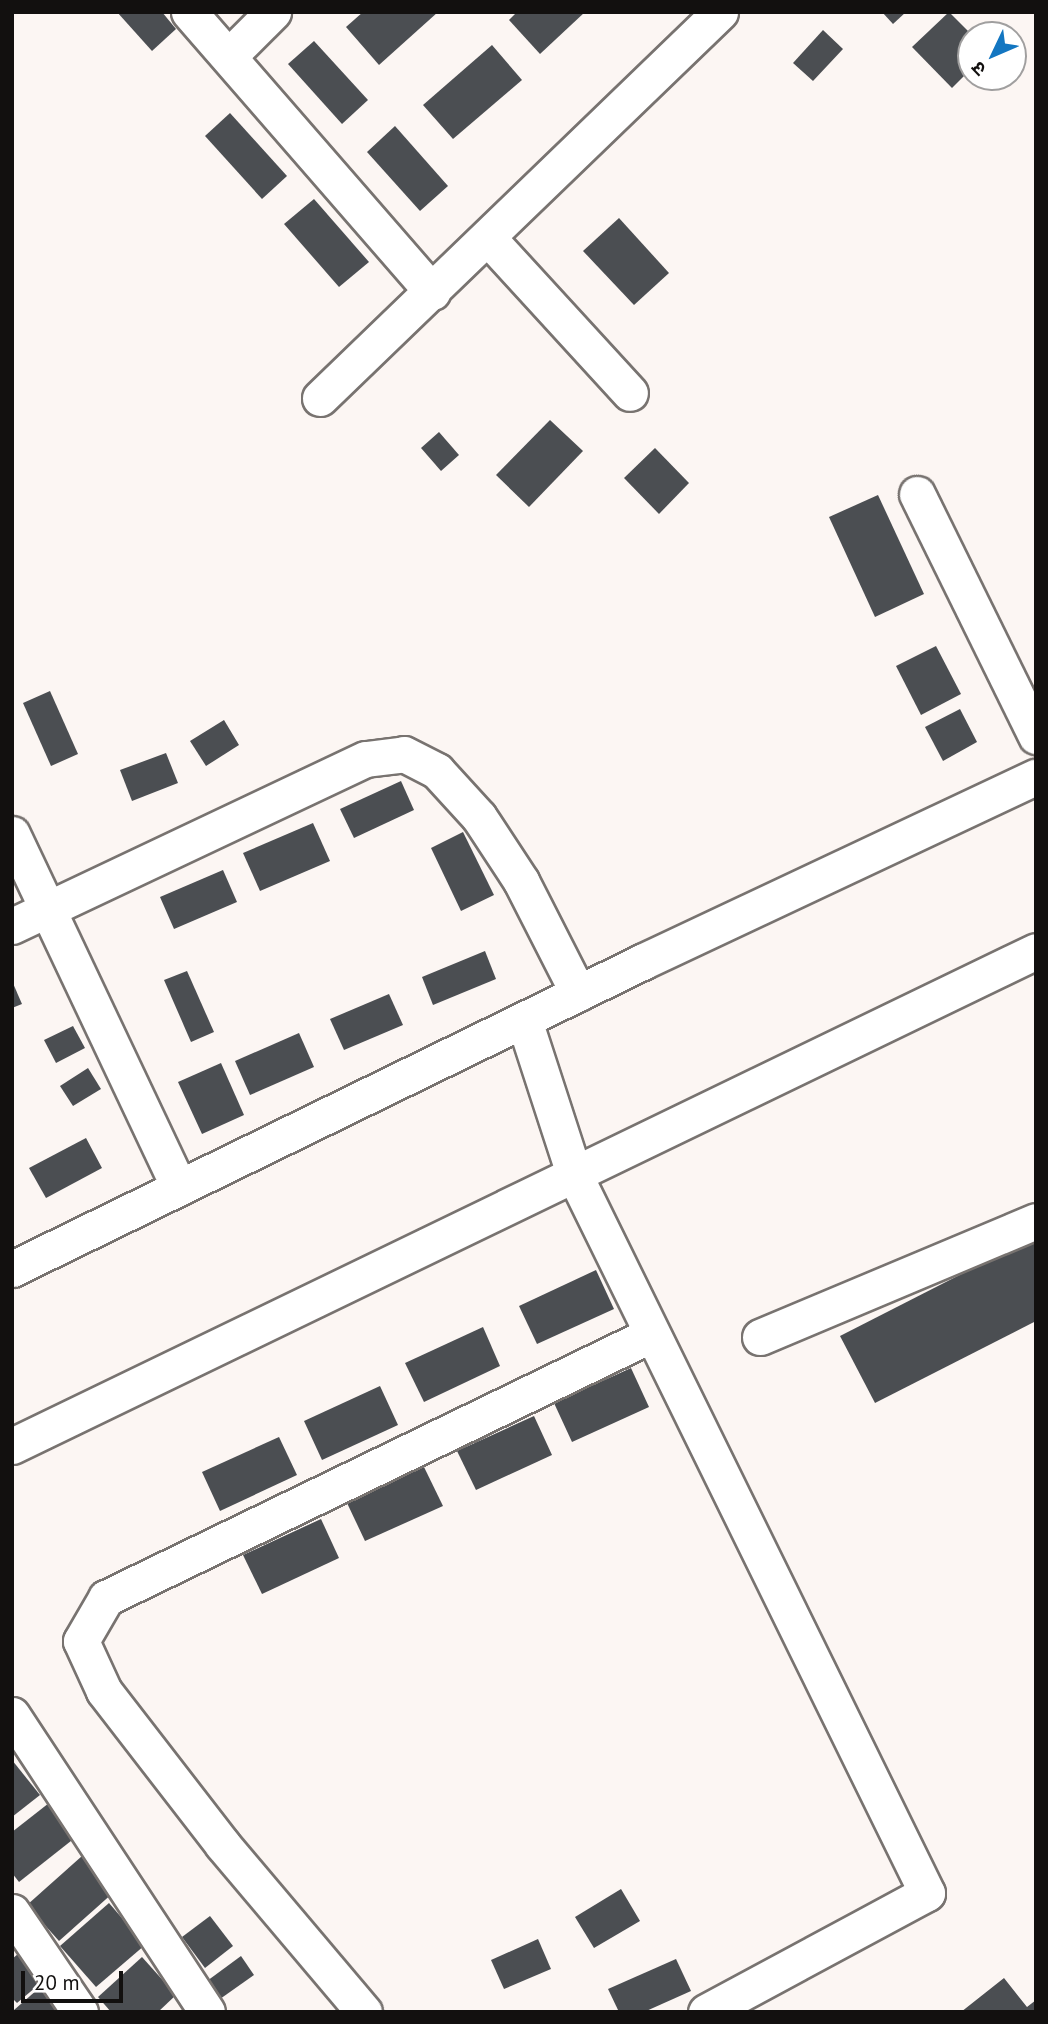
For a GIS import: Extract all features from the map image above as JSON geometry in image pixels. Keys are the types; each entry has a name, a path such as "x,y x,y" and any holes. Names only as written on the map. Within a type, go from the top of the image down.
{"street":[{"path":"189,12 230,55 432,292"},
{"path":"230,55 273,12"},
{"path":"320,398 720,12"},
{"path":"488,238 630,393"},
{"path":"917,494 1036,736"},
{"path":"12,926 366,759 404,754 438,771 479,817 521,881 579,993"},
{"path":"12,1269 579,993 1036,777"},
{"path":"12,834 179,1188"},
{"path":"12,1446 1036,951"},
{"path":"524,1020 574,1174 927,1893 706,2012"},
{"path":"760,1337 1036,1221"},
{"path":"364,2012 223,1845 104,1691 81,1641 106,1598 652,1334"},
{"path":"12,1715 206,2012"},
{"path":"12,1912 80,2012"}],"building":[{"path":"117,12 162,12 176,29 152,51"},
{"path":"363,12 438,12 379,65 346,27"},
{"path":"517,12 585,12 540,54 509,20"},
{"path":"882,12 906,12 893,24"},
{"path":"949,12 958,21 957,83 952,88 912,47"},
{"path":"823,30 843,49 813,81 793,63"},
{"path":"314,41 368,100 342,124 288,64"},
{"path":"492,45 522,80 453,139 423,105"},
{"path":"230,113 287,176 262,199 205,136"},
{"path":"395,126 448,186 420,211 367,152"},
{"path":"314,199 369,262 339,287 284,224"},
{"path":"619,218 669,273 634,305 583,251"},
{"path":"550,420 583,451 529,507 496,475"},
{"path":"439,432 459,455 441,471 421,448"},
{"path":"655,448 689,483 659,514 624,478"},
{"path":"878,495 924,594 875,617 829,517"},
{"path":"936,646 961,694 921,715 896,666"},
{"path":"50,691 78,754 51,766 23,703"},
{"path":"960,709 977,742 943,761 925,727"},
{"path":"224,720 239,745 206,766 190,741"},
{"path":"166,753 178,783 132,801 120,770"},
{"path":"401,781 414,810 354,838 340,809"},
{"path":"313,823 330,861 260,891 243,853"},
{"path":"463,832 494,895 461,911 431,848"},
{"path":"223,870 237,902 174,929 160,897"},
{"path":"485,951 496,979 433,1005 422,977"},
{"path":"187,971 214,1032 191,1042 164,980"},
{"path":"12,981 22,1004 12,1008"},
{"path":"389,994 403,1025 344,1050 330,1019"},
{"path":"73,1026 85,1048 56,1063 44,1040"},
{"path":"299,1033 314,1067 250,1095 235,1061"},
{"path":"221,1063 244,1115 202,1134 178,1082"},
{"path":"88,1068 101,1089 73,1106 60,1086"},
{"path":"86,1138 102,1168 46,1198 29,1168"},
{"path":"1036,1236 1036,1321 875,1403 840,1336"},
{"path":"596,1270 614,1309 537,1344 519,1306"},
{"path":"483,1327 500,1366 424,1402 405,1363"},
{"path":"631,1368 649,1407 572,1442 554,1403"},
{"path":"380,1386 398,1425 322,1460 304,1421"},
{"path":"534,1416 552,1455 476,1490 457,1451"},
{"path":"279,1437 297,1475 220,1511 202,1472"},
{"path":"424,1467 443,1506 365,1541 347,1503"},
{"path":"321,1519 339,1558 262,1594 243,1555"},
{"path":"12,1760 40,1795 12,1817"},
{"path":"49,1803 76,1837 19,1882 12,1873 12,1832"},
{"path":"82,1856 114,1892 59,1941 27,1905"},
{"path":"621,1889 640,1921 594,1948 575,1917"},
{"path":"109,1903 145,1945 96,1987 60,1946"},
{"path":"210,1916 233,1946 205,1968 182,1937"},
{"path":"538,1939 551,1969 504,1989 491,1960"},
{"path":"25,1948 49,1976 17,2003 12,1998 12,1959"},
{"path":"241,1956 254,1975 220,1999 207,1981"},
{"path":"142,1957 176,1995 158,2012 111,2012 98,1997"},
{"path":"676,1959 691,1991 644,2012 619,2012 608,1989"},
{"path":"1004,1978 1027,2007 1036,2000 1036,2012 961,2012"},
{"path":"46,1982 68,2012 14,2010"}]}
